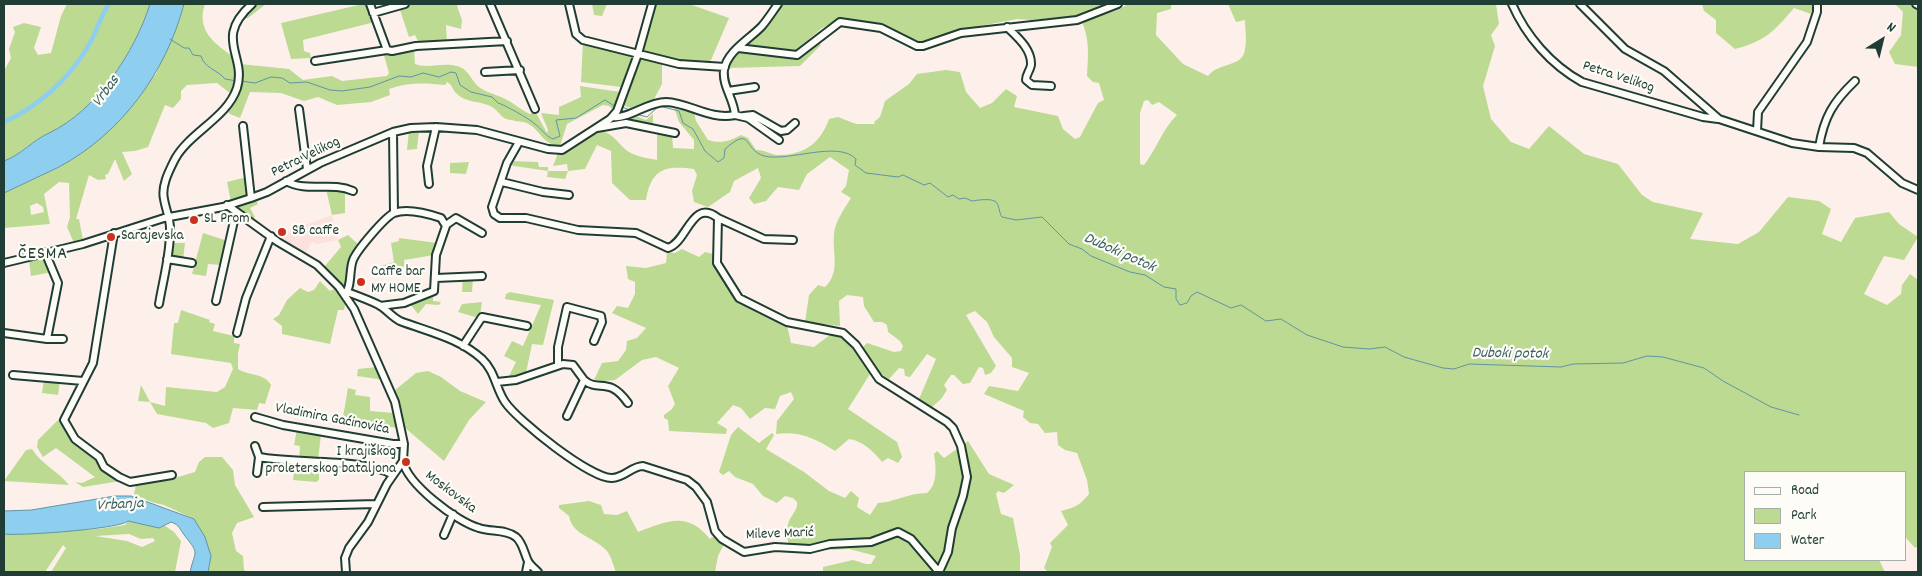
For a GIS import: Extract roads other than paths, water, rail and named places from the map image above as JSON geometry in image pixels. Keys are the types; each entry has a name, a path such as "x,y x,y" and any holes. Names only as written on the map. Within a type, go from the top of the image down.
{"street":[{"path":"159,304 170,230 163,190 175,160 229,100 238,81 233,32 238,19 252,4"},
{"path":"370,4 387,50"},
{"path":"373,13 405,4"},
{"path":"490,4 536,108"},
{"path":"569,4 576,34 580,38 679,64 725,67"},
{"name":"Petra Velikog","path":"4,263 169,217 228,205 251,198 307,169 394,132 411,128 436,127 485,131 519,142 562,150 613,116 619,106 638,54 652,4"},
{"path":"734,115 725,67 731,55 764,24 778,4"},
{"path":"738,48 797,55 840,22 881,28 917,46 961,33 1077,20 1118,4"},
{"name":"Petra Velikog","path":"1512,4 1525,28 1554,64 1582,82 1704,117 1719,119 1792,143 1819,147 1854,148 1867,153 1902,183 1918,190"},
{"name":"Petra Velikog","path":"1580,4 1625,49 1664,71 1719,119"},
{"path":"1757,131 1758,112 1807,42 1817,12 1817,4"},
{"path":"1007,27 1019,39 1030,55 1030,67 1026,80 1032,85 1051,86"},
{"path":"315,61 416,46 507,41"},
{"path":"485,72 520,70"},
{"path":"1819,147 1821,134 1832,104 1856,81"},
{"path":"728,91 754,87"},
{"name":"Petra Velikog","path":"613,116 622,116 650,104 665,102 678,104 716,116 752,115 781,131 786,130 795,123"},
{"path":"299,109 307,169"},
{"path":"744,116 779,140"},
{"path":"596,128 628,123 675,133"},
{"path":"243,126 251,198"},
{"path":"429,184 427,166 436,127"},
{"path":"346,293 353,260 361,248 394,213 394,132"},
{"path":"519,142 507,162 502,182 492,207 493,212 500,218 526,218 578,230 636,233 668,248 678,242 691,222 700,215 712,214 764,238 793,240"},
{"path":"286,181 308,188 324,187 353,191"},
{"path":"502,182 543,192 569,195"},
{"path":"228,205 271,236 320,267 346,293 389,385 404,444 403,461 376,504 368,522 348,548 345,558 346,572"},
{"path":"216,302 236,212"},
{"path":"394,213 428,214 441,218 446,225"},
{"path":"380,306 404,303 430,294 435,289 436,255 446,225 456,218 482,233"},
{"path":"718,218 717,263 740,298 755,308 787,322 843,333 856,345 879,379 947,422 953,428 961,446 967,477 963,496 952,528 948,552 939,572"},
{"path":"114,233 98,341 93,362 65,417 66,424 75,439 99,457 106,470 130,482 172,475"},
{"path":"237,333 246,298 271,236"},
{"path":"45,252 58,283 47,339"},
{"path":"167,258 192,264"},
{"path":"436,278 482,276"},
{"name":"Mileve Marić","path":"346,293 380,306 395,318 444,336 463,346 487,364 505,402 520,418 569,457 600,474 616,478 638,466 643,466 692,483 707,502 715,531 722,539 744,552 775,547 810,549 830,544 871,542 898,532 911,539 939,572"},
{"path":"558,366 559,342 567,307 601,316 602,322 594,341"},
{"path":"463,346 482,317 527,326"},
{"path":"4,333 47,339 63,339"},
{"path":"497,382 516,380 558,366 573,366 589,384 612,387 628,403"},
{"path":"13,375 83,381"},
{"path":"567,416 584,380"},
{"name":"Vladimira Gaćinovića","path":"255,417 283,425 393,444 404,444"},
{"path":"255,446 259,457 257,473"},
{"path":"259,457 281,461 371,466 395,473"},
{"name":"Moskovska","path":"403,461 405,470 418,487 453,514 477,528 514,536 518,539 528,562 538,572"},
{"name":"Moskovska","path":"395,473 405,470"},
{"path":"263,507 376,504"},
{"path":"444,535 453,514"},
{"path":"526,572 528,562"}],"water":[{"name":"Vrbas","path":"150,4 184,4 166,53 138,98 103,137 82,153 59,167 4,193 4,161 66,123 98,95 124,60"},
{"name":"Vrbanja","path":"115,496 131,496 194,519 205,537 211,556 208,572 190,572 195,556 193,547 178,526 171,522 159,528 128,521 107,527 89,529 48,533 4,534 4,511 31,510"}],"waterway":[{"path":"4,122 41,100 63,80 89,45 109,4"},
{"name":"Duboki potok","path":"170,39 184,48 189,48 193,55 201,56 208,66 225,79 237,81"},
{"name":"Duboki potok","path":"241,81 255,83 271,77 282,78 290,83 307,82 330,90 342,91 370,87 399,76 411,77 423,73 439,77 451,72 456,73 460,85 471,92 492,97 498,103 532,122 553,139 560,136 556,120 576,118 605,100 616,107"},
{"name":"Duboki potok","path":"635,114 647,117 659,106 679,111 683,123 693,129 705,151 718,162 724,158 725,149 740,139 747,141 757,153 764,156 774,157 838,151 856,159 855,165 866,173 898,177 903,175 924,185 930,183 948,197 953,195 959,199 965,198 972,201 991,200 998,205 1002,217 1016,220 1042,217 1069,244 1082,249 1091,256 1130,272 1145,275 1164,287 1176,289 1176,299 1180,305 1187,303 1191,296 1197,292 1231,308 1241,305 1266,321 1281,319 1307,335 1343,347 1369,349 1385,347 1404,357 1443,368 1454,369 1469,364 1561,367 1573,364 1623,363 1647,356 1663,357 1704,368 1723,381 1771,407 1799,415"},
{"name":"Duboki potok","path":"622,107 630,110"}],"place":[{"name":"SL Prom","path":"194,220"},
{"name":"SB caffe","path":"282,232"},
{"name":"Sarajevska","path":"111,237"},
{"name":"Caffe bar MY HOME","path":"361,282"},
{"name":"I krajiškog proleterskog bataljona","path":"406,462"}],"district":[{"name":"ČESMA","path":"43,256"}]}
